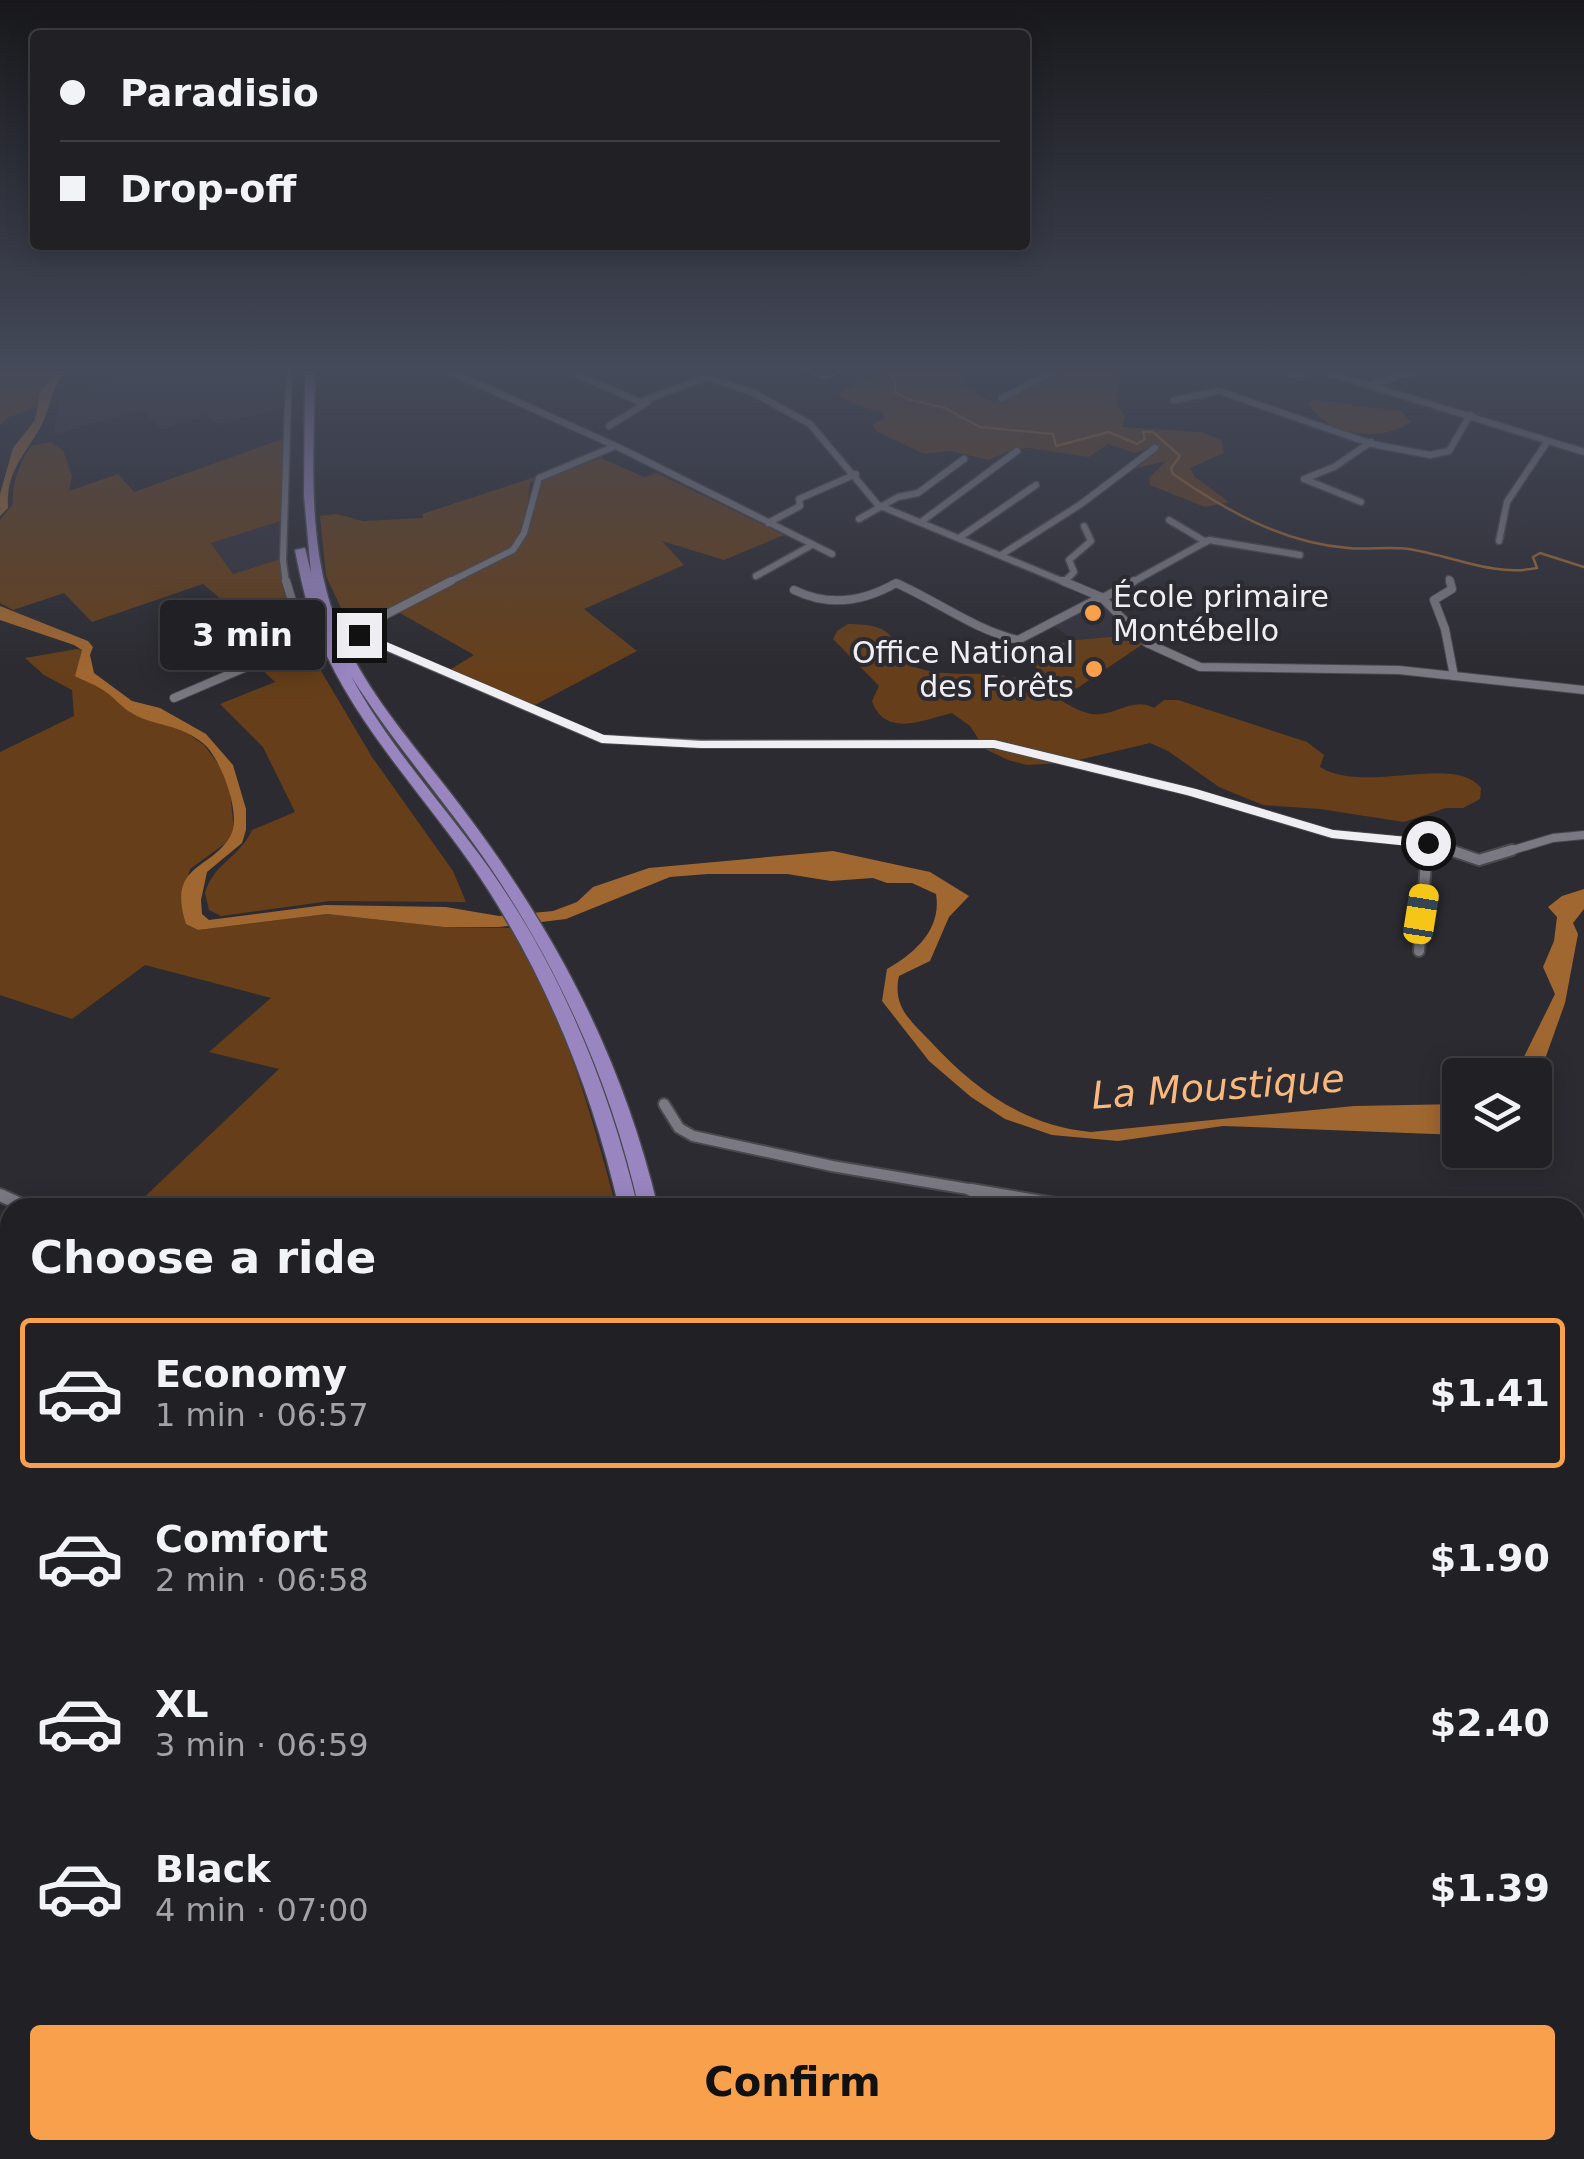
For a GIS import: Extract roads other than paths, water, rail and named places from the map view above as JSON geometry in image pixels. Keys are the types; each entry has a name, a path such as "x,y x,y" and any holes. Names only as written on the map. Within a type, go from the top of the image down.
{"highway":[{"path":"299,470 299,534 304,579 317,622 360,702 506,906 531,932 592,1030 622,1112 646,1198"},
{"path":"310,470 310,532 316,577 330,622 350,661 386,714 525,906 546,973 602,1112 626,1198"}],"street":[{"path":"174,698 305,642 286,584 283,560 286,470"},
{"path":"560,470 539,478 533,487 526,534 513,550 398,608 361,622 356,630 359,635 602,739 720,745 994,744 1191,792 1332,834 1428,843 1484,860 1553,838 1584,835"},
{"path":"659,470 832,554"},
{"path":"852,470 866,494 884,508 1102,598 1149,645 1200,667 1380,669 1584,690"},
{"path":"859,519 898,497 918,493 949,470"},
{"path":"921,522 992,470"},
{"path":"1001,554 1081,504 1126,470"},
{"path":"1327,470 1304,479 1361,502"},
{"path":"1499,541 1500,516 1526,470"},
{"path":"768,523 800,506 799,499 856,474"},
{"path":"959,538 1036,485"},
{"path":"1169,520 1206,542 1300,555"},
{"path":"1064,582 1074,572 1069,560 1091,541 1084,526"},
{"path":"794,590 812,598 871,599 896,583 942,603 984,630 1018,640 1206,542"},
{"path":"756,576 812,544"},
{"path":"1450,579 1452,589 1434,600 1446,629 1454,676"},
{"path":"1419,950 1428,843"},
{"path":"664,1104 679,1128 693,1136 832,1166 1020,1198"}],"waterway":[{"path":"1172,470 1213,500 1256,523 1324,545 1409,549 1505,570 1537,568 1533,557 1540,553 1584,567"}],"place":[{"name":"École primaire Montébello","path":"1093,613"},
{"name":"Office National des Forêts","path":"1094,669"}],"water label":[{"name":"La Moustique","path":"1218,1087"}]}
